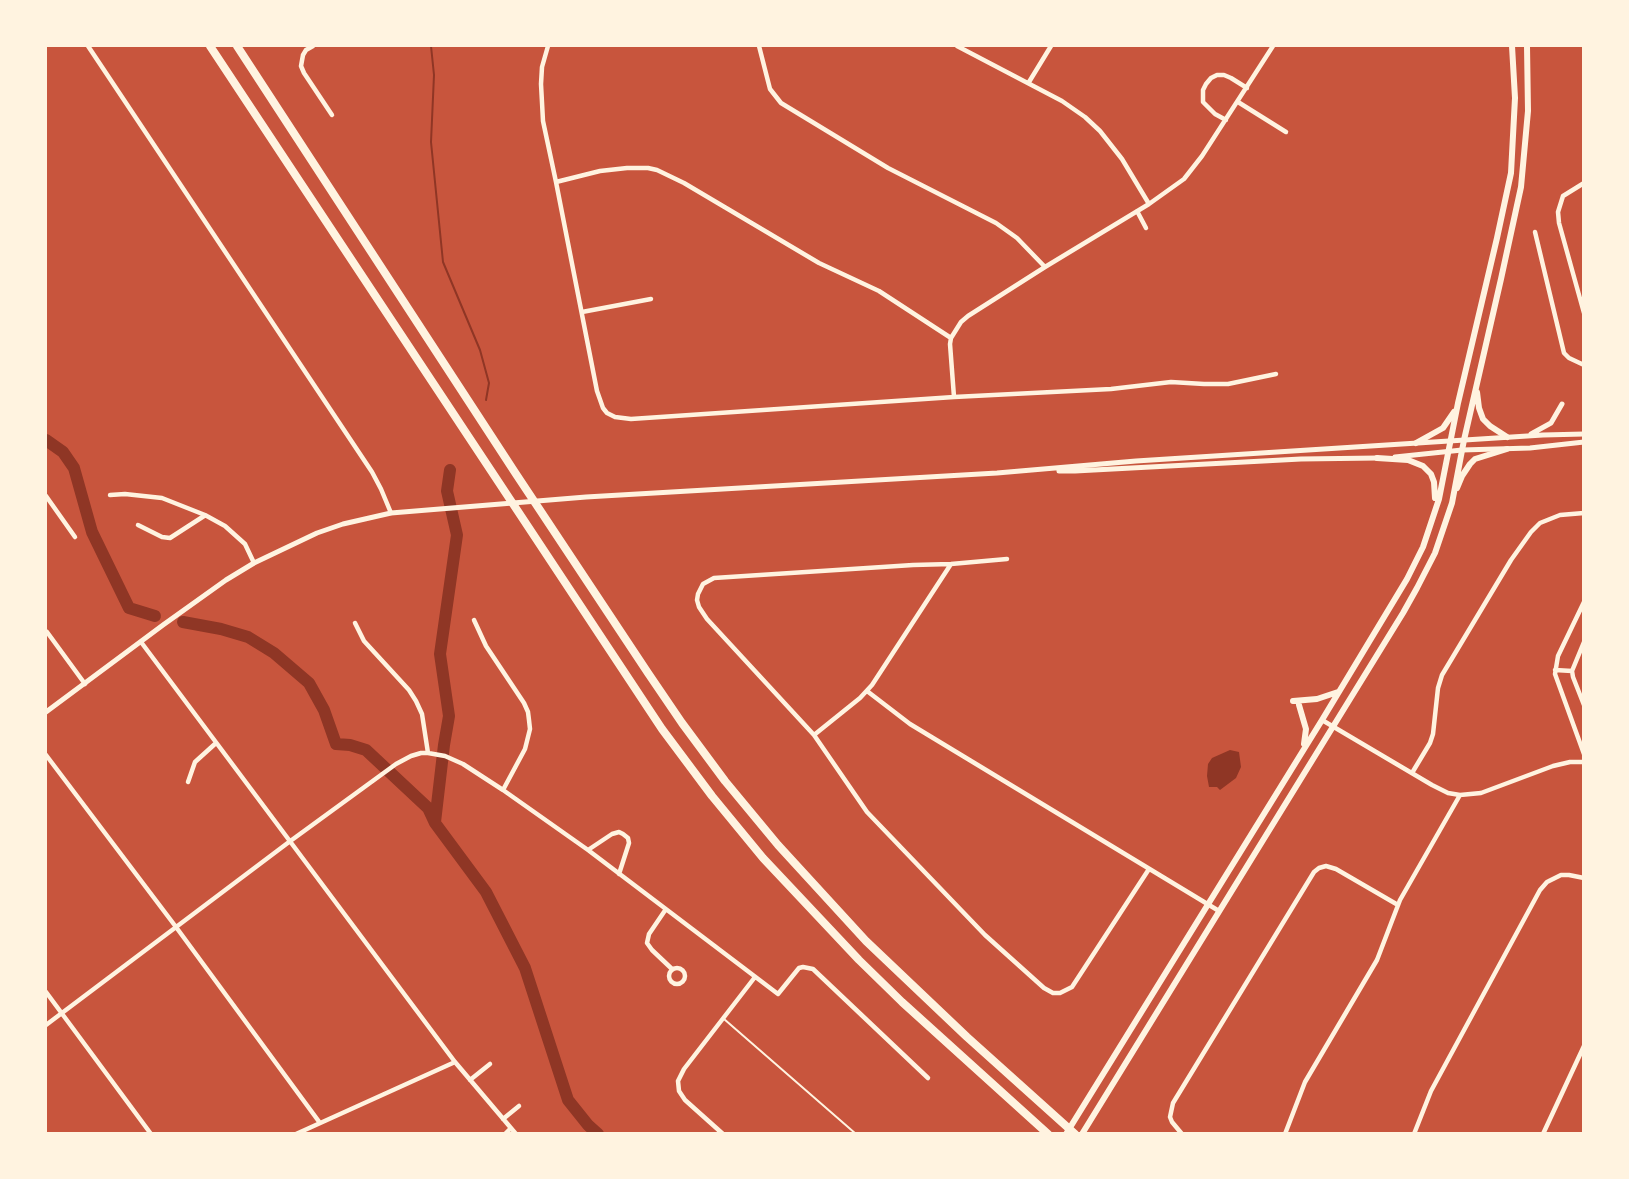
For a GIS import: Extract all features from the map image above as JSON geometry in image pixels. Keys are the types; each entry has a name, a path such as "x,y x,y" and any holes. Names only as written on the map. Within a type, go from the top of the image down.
{"highway":[{"path":"210,46 662,729 712,796 763,858 859,961 1048,1133"},
{"path":"237,46 516,474 682,723 724,781 824,897 888,963 1075,1133"}],"main road":[{"path":"1066,1133 1322,720 1417,560 1439,499 1510,173 1515,98 1512,46"},
{"path":"1451,503 1521,187 1528,111 1527,46"},
{"path":"1476,387 1483,419 1507,437"},
{"path":"1416,443 1443,428 1458,404"},
{"path":"1082,1133 1417,588 1435,553 1462,476 1479,457 1507,449"},
{"path":"1377,458 1413,461 1431,474 1436,493 1430,528"},
{"path":"1301,752 1306,732 1296,703 1338,692"}],"street":[{"path":"88,46 372,472 391,513"},
{"path":"313,46 306,50 301,66 332,115"},
{"path":"548,46 542,67 543,121 599,397 607,413 618,418 1111,389 1171,382 1236,383 1276,374"},
{"path":"759,46 770,89 780,103 897,173 996,223 1017,238 1045,267"},
{"path":"957,46 1071,107 1101,131 1126,164 1149,204"},
{"path":"1028,82 1051,46"},
{"path":"954,397 951,338 961,322 1149,204 1188,175 1273,46"},
{"path":"1226,120 1203,102 1206,84 1217,75 1224,75 1247,88"},
{"path":"1238,102 1286,132"},
{"path":"556,182 627,168 648,168 663,173 819,263 880,291 951,338"},
{"path":"1584,183 1563,196 1558,212 1584,313"},
{"path":"1136,211 1146,228"},
{"path":"1535,232 1564,353 1584,365"},
{"path":"582,312 651,299"},
{"path":"1525,437 1551,423 1562,404"},
{"path":"46,712 226,580 317,533 391,513 660,492 1041,470 1136,461 1584,433"},
{"path":"1041,470 1075,471 1301,459 1377,458 1584,442"},
{"path":"110,495 162,498 205,515 225,526 245,544 254,564"},
{"path":"46,496 75,537"},
{"path":"1412,773 1433,734 1442,675 1511,560 1541,523 1560,515 1584,513"},
{"path":"138,525 170,538 205,515"},
{"path":"1007,559 727,576 714,578 703,584 697,600 701,612 814,736 867,812 993,944 1053,993 1064,992 1076,982 1149,869"},
{"path":"814,736 867,691 951,564"},
{"path":"1584,602 1558,656 1555,670 1557,683 1584,754"},
{"path":"474,620 485,646 528,712 529,739 503,790"},
{"path":"355,623 364,641 416,701 422,714 428,753"},
{"path":"47,632 85,684"},
{"path":"141,642 455,1062 516,1133"},
{"path":"1584,642 1572,671 1584,705"},
{"path":"1555,670 1572,671"},
{"path":"867,691 920,730 1219,911"},
{"path":"1322,720 1440,789 1460,795 1481,793 1553,766 1584,762"},
{"path":"188,782 195,762 216,743"},
{"path":"46,1025 396,764 411,756 428,753 445,756 468,767 503,790 588,850 778,995 799,968 813,969 928,1078"},
{"path":"46,755 320,1123"},
{"path":"1285,1133 1305,1082 1377,960 1398,905 1460,795"},
{"path":"588,850 612,834 623,834 629,843 619,874"},
{"path":"1182,1133 1170,1117 1173,1104 1314,872 1326,866 1336,869 1398,905"},
{"path":"1413,1133 1431,1091 1540,890 1547,882 1561,875 1584,878"},
{"path":"666,909 649,934 647,943 672,969"},
{"path":"723,1133 685,1100 679,1091 678,1081 684,1069 755,977"},
{"path":"46,992 151,1133"},
{"path":"1543,1133 1584,1045"},
{"path":"296,1133 455,1062"},
{"path":"470,1080 490,1064"},
{"path":"503,1119 519,1106"},
{"path":"505,1133 511,1128"}],"lane":[{"path":"723,1018 856,1133"}],"shaded area":[{"path":"1230,750 1239,752 1241,767 1236,778 1220,790 1217,787 1209,787 1208,764 1212,758"}],"waterway":[{"path":"431,46 434,75 431,142 443,262 480,350 489,383 486,400"},
{"path":"46,440 63,452 74,468 92,532 129,608 155,616"},
{"path":"435,822 449,716 440,654 457,535 447,491 450,470"},
{"path":"183,622 248,637 274,653 309,683 324,710 336,744 366,750 428,808 435,823 486,892 525,968 568,1100 598,1134"}]}
